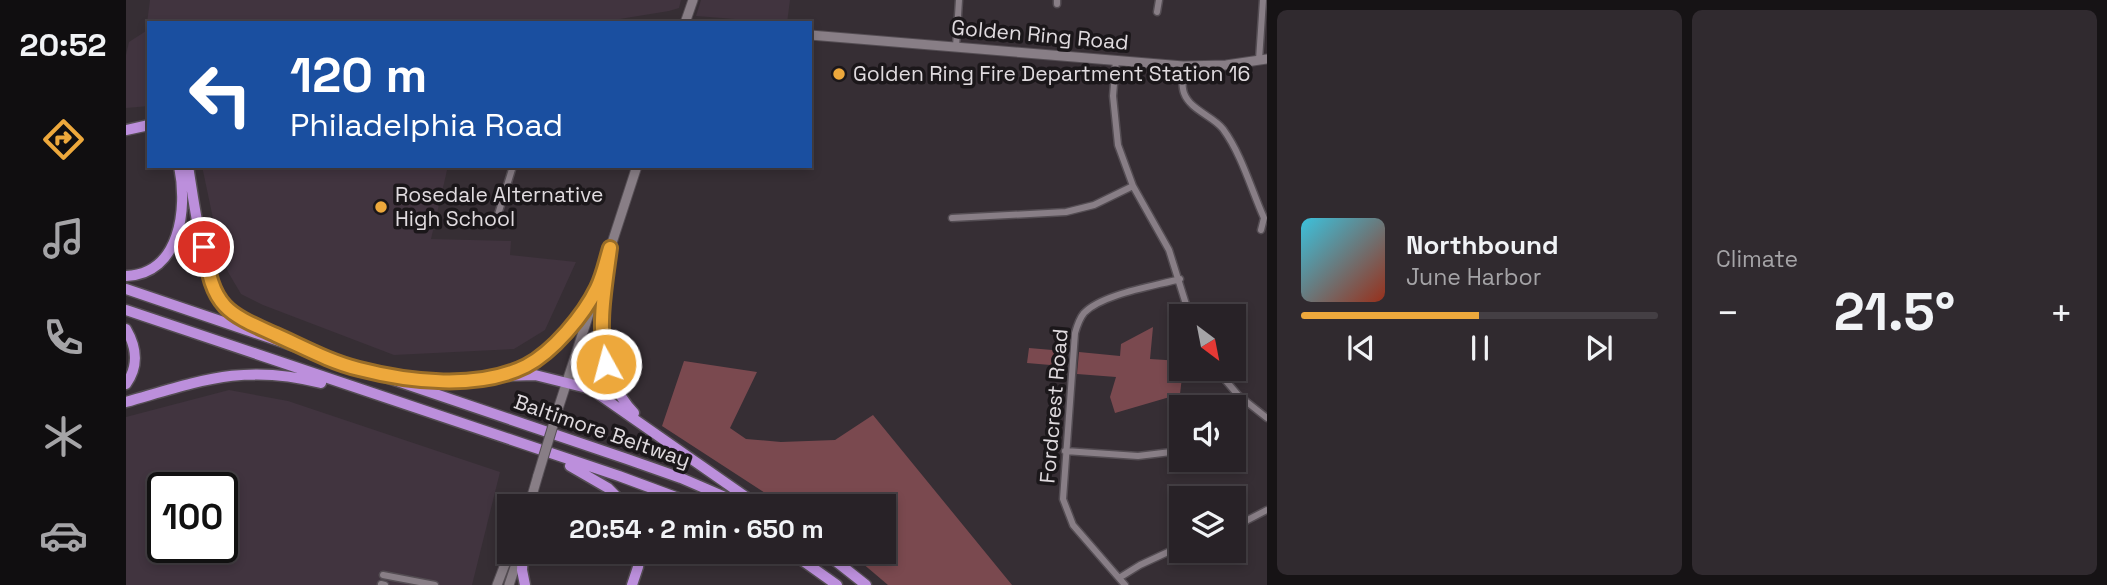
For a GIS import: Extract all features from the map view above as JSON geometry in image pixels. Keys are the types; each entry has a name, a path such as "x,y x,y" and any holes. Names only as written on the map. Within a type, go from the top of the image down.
{"highway":[{"path":"128,130 147,125"},
{"path":"128,130 147,134"},
{"path":"126,276 153,269 164,260 172,247 181,210 179,168"},
{"path":"188,168 209,273 219,300 230,311 317,354"},
{"path":"610,248 601,318 602,347 616,388 630,409 650,430"},
{"name":"Baltimore Beltway","path":"126,289 681,478 718,494"},
{"path":"498,376 527,365 552,348 597,289"},
{"name":"Baltimore Beltway","path":"126,310 665,494"},
{"path":"126,329 133,343 135,361 134,371 126,384"},
{"path":"359,369 437,381 535,375 591,389 742,494"},
{"path":"126,402 209,378 261,373 293,376 406,405"},
{"path":"543,452 598,481 615,494"},
{"path":"522,564 525,585"},
{"path":"632,585 639,564"},
{"path":"807,564 837,585"},
{"path":"839,564 866,585"}],"main road":[{"path":"686,21 693,0"},
{"name":"Golden Ring Road","path":"812,35 1183,66 1226,65 1263,59"},
{"path":"532,494 636,168"},
{"path":"497,585 505,564"},
{"path":"509,585 515,564"},
{"path":"489,585 501,573"}],"street":[{"path":"956,47 958,0"},
{"path":"1157,12 1159,0"},
{"path":"1263,0 1263,59"},
{"path":"1116,60 1112,96 1116,132 1133,186 1166,243 1187,304"},
{"path":"1183,66 1185,96 1223,130 1236,152 1265,217 1261,230"},
{"path":"496,221 512,168"},
{"path":"952,218 1044,215 1077,210 1105,201 1133,186"},
{"name":"Fordcrest Road","path":"1125,585 1080,534 1066,512 1063,499 1075,333 1087,310 1100,303 1180,279"},
{"path":"1227,382 1238,395 1267,418"},
{"path":"1065,451 1138,456 1169,452"},
{"path":"1246,521 1267,510"},
{"path":"1119,578 1169,551"},
{"path":"383,575 435,585"}],"shaded area":[{"path":"150,0 681,0 679,8 669,11 607,21 147,21"},
{"path":"701,0 790,0 787,21 696,16"},
{"path":"147,23 147,106 126,108 126,55 129,42 146,31"},
{"path":"202,168 448,168 431,239 511,241 510,255 576,262 545,330 514,349 394,355 241,294 228,272 219,247"},
{"path":"1153,327 1150,359 1169,360 1169,382 1181,382 1180,394 1169,395 1169,397 1115,413 1110,397 1116,377 1077,374 1079,352 1120,356 1121,344"},
{"path":"1029,348 1064,351 1062,366 1027,363"},
{"path":"684,361 757,372 730,428 746,439 781,442 835,440 873,415 1012,585 888,585 863,564 896,564 896,494 767,494 662,426"},
{"path":"229,390 288,401 500,472 472,585 126,585 126,417"}],"place":[{"name":"Golden Ring Fire Department Station 16","path":"839,74"},
{"name":"Rosedale Alternative High School","path":"381,207"}],"route":[{"path":"204,247 215,292 230,311 317,354 359,369 437,381 498,376 546,354 559,341 597,289 610,248 601,318 602,347 606,364"}]}
